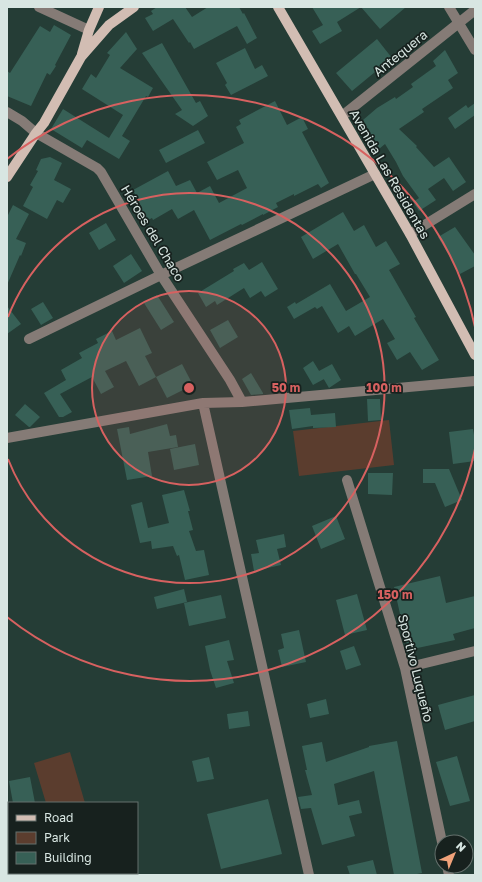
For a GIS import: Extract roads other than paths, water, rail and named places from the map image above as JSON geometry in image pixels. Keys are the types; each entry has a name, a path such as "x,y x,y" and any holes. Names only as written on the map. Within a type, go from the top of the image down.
{"main road":[{"path":"81,57 89,30 99,7"},
{"path":"7,176 44,123 81,57 109,25 134,7"},
{"name":"Avenida Las Residentas","path":"278,7 410,234 475,355"}],"street":[{"path":"39,7 89,30"},
{"path":"449,7 475,50"},
{"name":"Antequera","path":"342,116 475,10"},
{"name":"Héroes del Chaco","path":"7,112 22,121 36,133 97,168 101,172 161,275 230,380 242,402"},
{"path":"29,339 375,174"},
{"path":"410,234 475,194"},
{"path":"7,438 203,402 242,402 475,381"},
{"path":"203,402 309,875"},
{"name":"Sportivo Luqueño","path":"348,480 405,668 440,834"},
{"path":"405,668 475,651"}]}
